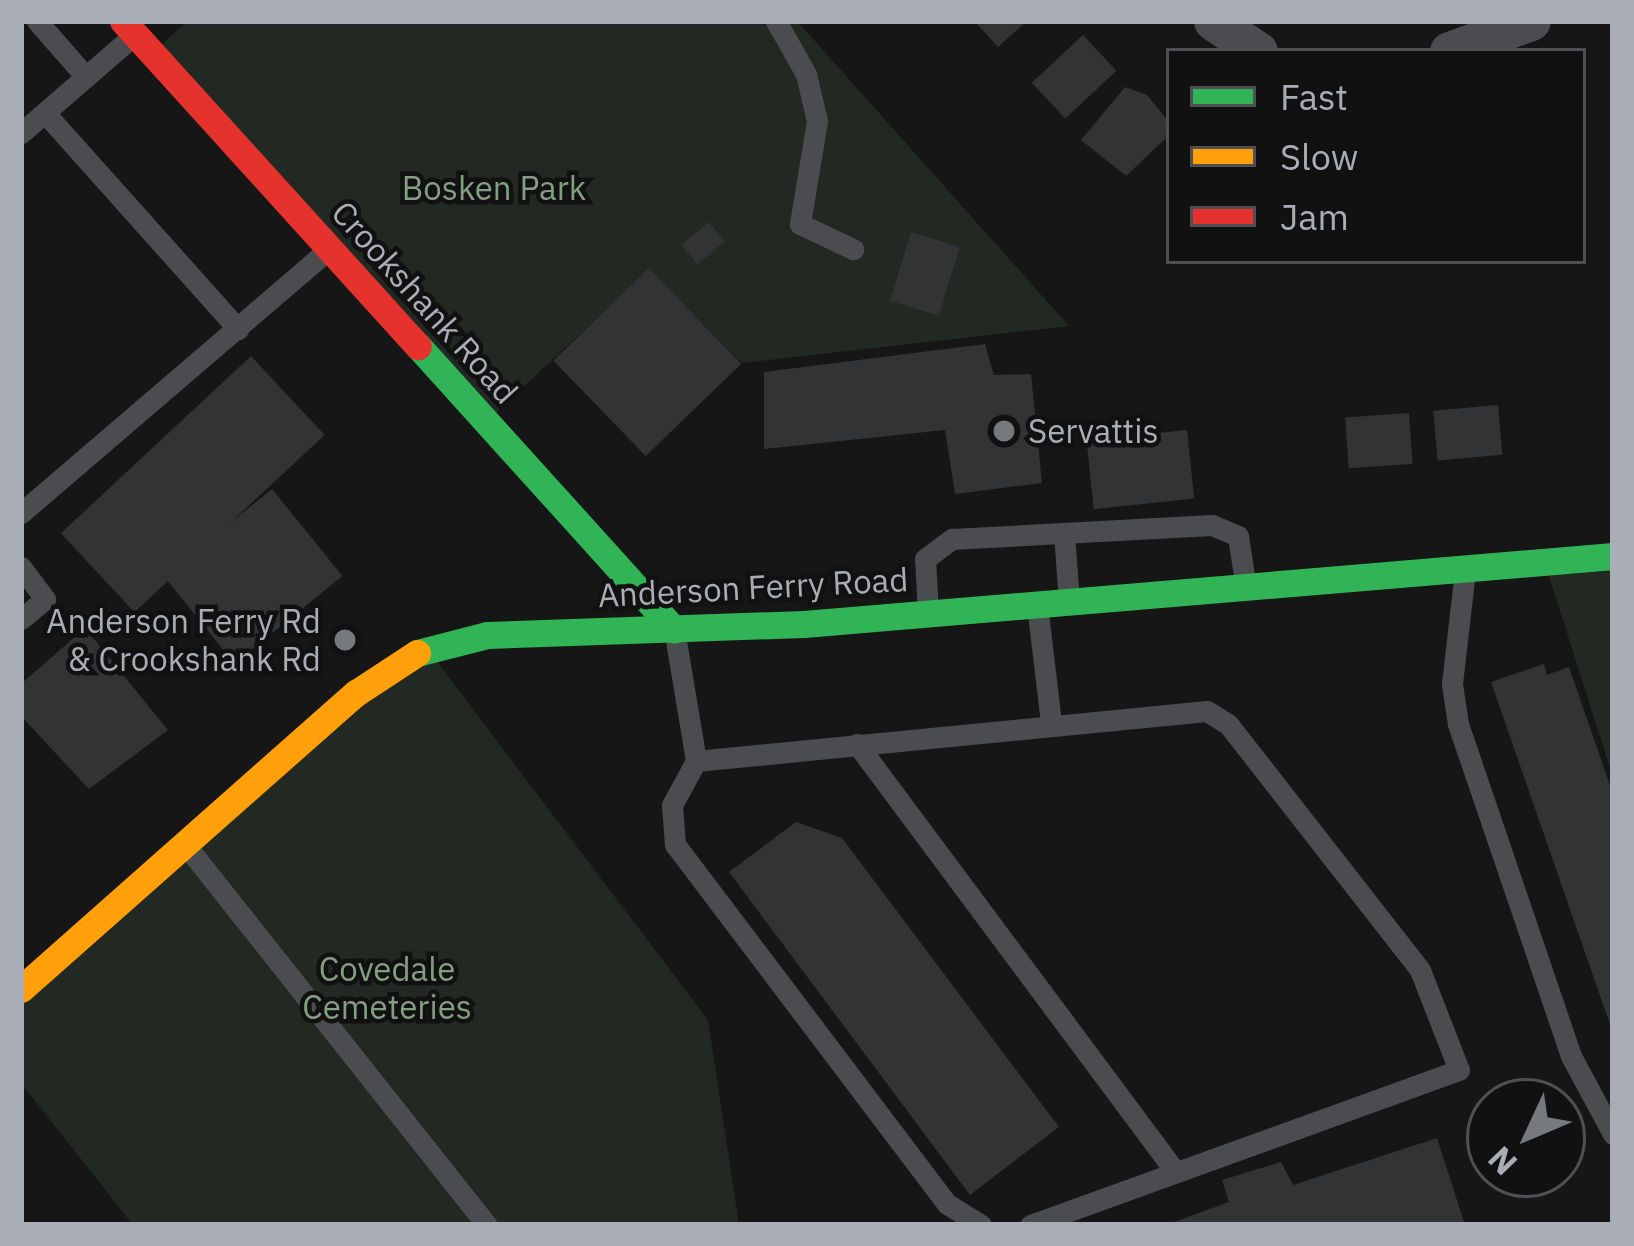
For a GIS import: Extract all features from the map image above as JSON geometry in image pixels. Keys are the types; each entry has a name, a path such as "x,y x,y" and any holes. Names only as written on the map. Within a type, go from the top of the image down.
{"street":[{"path":"1213,21 1254,48"},
{"path":"1458,48 1531,21"},
{"name":"Crookshank Road","path":"129,27 674,629"},
{"name":"Anderson Ferry Road","path":"21,989 188,848 356,692 426,647 487,635 928,614 1613,556"}],"lane":[{"path":"37,21 86,77"},
{"path":"776,21 806,74 817,121 800,224 853,249"},
{"path":"21,133 86,77 129,27"},
{"path":"45,112 238,329"},
{"path":"21,513 329,249"},
{"path":"928,614 925,559 940,542 1226,528 1242,546 1246,588"},
{"path":"1064,533 1069,602"},
{"path":"21,567 45,599 21,619"},
{"path":"1465,571 1452,684 1458,724 1571,1057 1613,1134"},
{"path":"1037,605 1051,723"},
{"path":"674,629 696,761 672,805 675,845 947,1204 981,1225"},
{"path":"696,761 1207,710 1228,724 1420,970 1459,1070 1172,1167 1030,1225"},
{"path":"857,744 1172,1167"},
{"path":"188,848 487,1225"}],"green space":[{"name":"Bosken Park","path":"188,21 797,21 1069,326 742,363 649,269 485,423 152,53"},
{"path":"1613,556 1613,777 1545,564"},
{"name":"Covedale Cemeteries","path":"426,647 708,1020 739,1225 133,1225 21,1083 21,989"}],"building":[{"path":"974,21 1027,21 998,47"},
{"path":"1083,35 1116,71 1065,119 1032,83"},
{"path":"1125,87 1147,95 1166,118 1165,139 1126,176 1081,140"},
{"path":"709,222 725,241 697,264 681,245"},
{"path":"911,232 960,247 939,316 890,301"},
{"path":"649,268 741,364 646,456 553,360"},
{"path":"985,344 994,375 1031,374 1042,483 955,494 945,430 764,449 764,372"},
{"path":"251,356 325,435 135,612 61,533"},
{"path":"1498,405 1502,455 1438,460 1433,411"},
{"path":"1409,413 1413,464 1349,468 1345,417"},
{"path":"1187,430 1194,499 1094,509 1087,441"},
{"path":"272,489 342,576 234,664 164,576"},
{"path":"85,628 168,730 89,789 21,716 21,684"},
{"path":"1544,664 1547,675 1569,667 1613,794 1613,1033 1491,682"},
{"path":"796,822 842,838 1059,1127 970,1195 729,872"},
{"path":"1437,1138 1465,1225 1166,1225 1229,1202 1222,1180 1281,1162 1293,1185"}],"traffic: fast":[{"path":"418,346 674,629"},
{"path":"417,653 487,635 804,624 1613,556"}],"traffic: slow":[{"path":"21,989 356,693 417,653"}],"traffic: jam":[{"path":"123,21 418,346"}],"place":[{"name":"Servattis","path":"1004,431"},
{"name":"Anderson Ferry Rd & Crookshank Rd","path":"345,640"}]}
